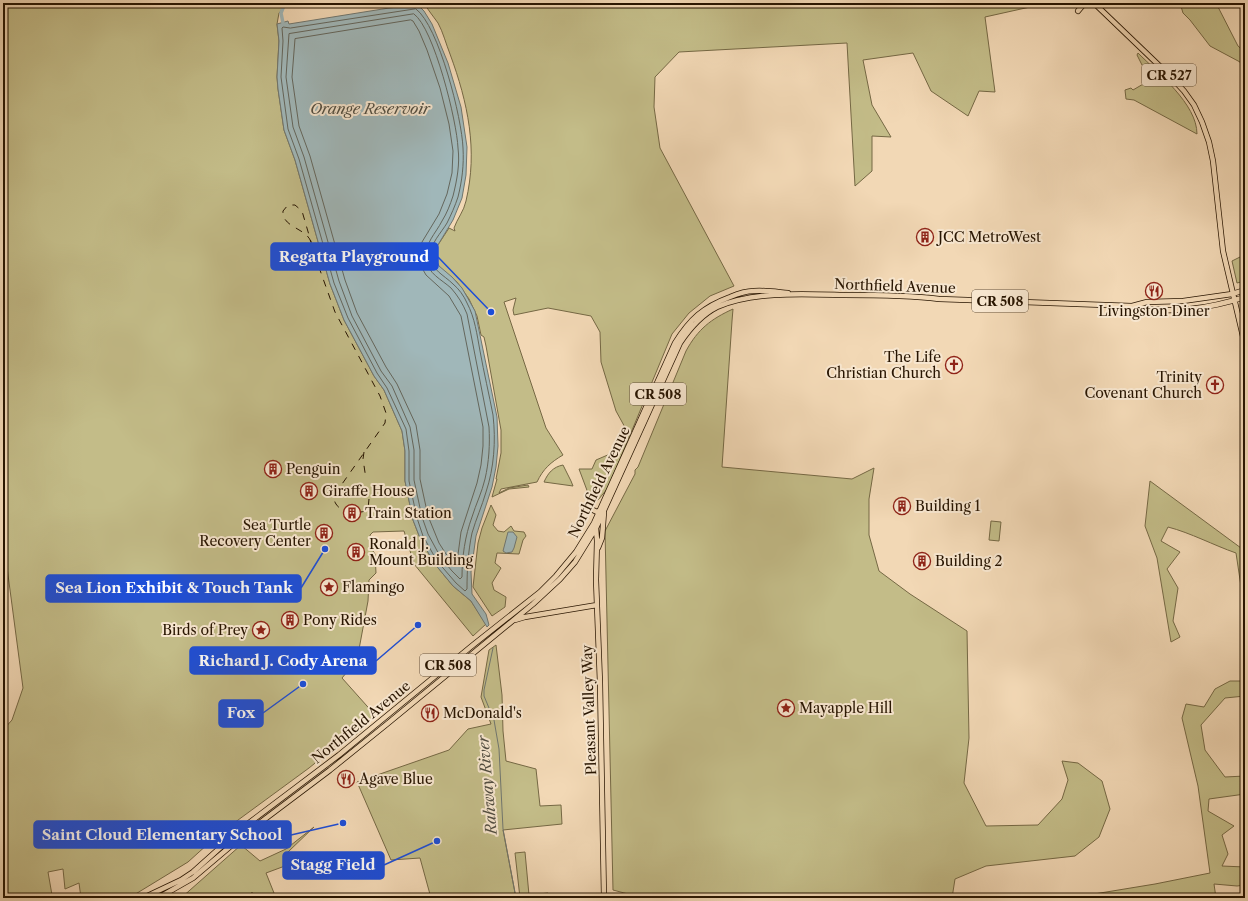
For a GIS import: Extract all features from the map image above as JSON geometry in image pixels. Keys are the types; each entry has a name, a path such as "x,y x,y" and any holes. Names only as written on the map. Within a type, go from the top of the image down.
{"main road":[{"path":"1078,11 1086,3"},
{"name":"CR 527","path":"1093,3 1169,75 1194,105 1202,122 1209,142 1213,161 1222,251 1245,345"},
{"name":"CR 508","path":"1132,306 1147,302 1173,302 1232,294 1245,290"},
{"name":"Northfield Avenue","path":"158,898 193,878 245,834 330,770 387,724 513,620 520,611 565,567 579,548 602,510 680,343 696,323 718,307 742,298 754,296 814,294 909,295 939,299 1062,302 1132,306"},
{"name":"CR 508","path":"1132,306 1149,310 1176,309 1202,306 1245,297"},
{"path":"1149,310 1151,305 1170,305 1173,302"},
{"path":"589,508 597,512 602,510 602,538 597,549"},
{"name":"Northfield Avenue","path":"143,898 181,880 193,872 241,829 339,755 520,611 547,592 568,570 586,546 596,528 602,510"},
{"name":"Pleasant Valley Way","path":"594,523 596,528 597,549 604,898"},
{"path":"513,620 597,605"}],"shaded area":[{"path":"3,3 288,3 279,13 277,24 279,41 277,77 284,130 295,160 330,284 344,320 374,376 384,390 402,431 405,451 405,481 413,520 420,538 434,563 453,586 471,601 486,624 473,636 414,564 404,531 373,532 370,535 371,548 375,554 376,573 369,580 368,601 357,660 342,678 375,715 365,723 364,728 350,739 346,738 309,768 219,834 188,862 129,898 81,898 79,883 65,889 63,869 48,872 52,895 45,898 3,898 3,730 12,720 23,688 3,537"},
{"path":"424,3 699,3 700,6 813,3 1039,3 1039,5 985,17 995,92 979,91 968,116 931,91 913,53 863,60 872,105 891,137 872,136 872,171 855,186 847,43 679,52 655,77 654,107 660,148 734,286 710,296 689,313 672,334 608,488 598,500 591,501 579,469 592,469 596,460 617,451 627,431 616,411 601,362 600,332 591,316 548,308 514,315 513,310 516,298 504,302 546,428 563,455 548,466 537,482 501,489 499,493 509,488 528,485 529,487 509,489 492,497 497,479 501,453 501,430 484,337 481,335 477,316 469,299 457,282 441,269 436,262 435,257 436,248 449,228 455,231 454,228 466,201 471,163 469,127 462,90 443,34 438,23"},
{"path":"1180,3 1216,3 1238,46 1245,52 1245,74 1240,62 1210,46 1183,13"},
{"path":"1138,53 1184,100 1191,112 1197,134 1134,100 1126,99 1125,90 1131,88 1133,90 1150,80 1149,78 1152,76 1148,70 1145,71 1137,55"},
{"path":"1240,257 1245,257 1245,281 1237,283 1232,261"},
{"path":"733,309 722,467 852,479 874,468 869,499 869,535 879,571 910,594 967,631 969,738 964,783 986,826 1038,825 1062,799 1068,780 1062,761 1078,763 1102,781 1110,809 1099,837 1075,856 986,866 955,879 952,898 643,898 613,890 605,531 635,474 635,470 638,467 686,351 700,331 718,317"},
{"path":"563,465 573,486 544,482 551,471 556,467"},
{"path":"1150,481 1241,548 1245,574 1245,613 1236,553 1185,532 1168,527 1161,541 1180,552 1167,569 1178,588 1173,621 1180,637 1171,642 1157,558 1145,526"},
{"path":"491,505 496,515 493,525 498,531 504,532 511,526 514,531 524,532 526,536 523,540 519,554 497,553 495,563 501,568 492,583 494,590 506,597 505,607 492,616 473,587 478,543"},
{"path":"991,521 1001,522 999,541 989,540"},
{"path":"496,645 502,695 506,761 536,769 540,806 561,805 562,824 503,830 516,898 431,898 420,858 391,860 357,782 449,750 468,729 491,724 481,697 489,650"},
{"path":"1230,681 1245,681 1245,696 1225,698 1201,725 1205,750 1225,777 1245,776 1245,794 1209,799 1208,811 1234,826 1222,835 1228,854 1222,866 1245,867 1245,885 1237,886 1214,884 1216,898 1079,898 1088,895 1210,873 1198,786 1182,718 1186,704 1204,707 1215,689"},
{"path":"314,827 288,852 293,863 266,873 276,898 254,898 252,892 249,898 181,898 241,845 260,861 286,849"},
{"path":"525,852 529,895 548,893 548,898 520,898 515,853"}],"water":[{"name":"Orange Reservoir","path":"418,5 424,11 432,24 448,63 461,107 467,147 466,175 462,198 453,220 436,248 435,257 439,266 462,288 475,311 497,417 498,446 496,467 492,487 476,536 471,572 472,594 486,614 489,625 487,627 471,601 453,586 434,563 420,538 413,520 405,481 405,451 402,431 384,390 374,376 344,320 330,284 295,160 284,130 278,89 277,77 279,41 277,24 288,21 289,24 389,8"},
{"path":"508,532 513,532 517,537 512,552 506,553 503,551"}],"waterway":[{"path":"283,23 281,13 285,3"},
{"name":"Rahway River","path":"493,648 484,696 494,720 499,749 503,829 516,898"}],"railway":[{"path":"311,242 306,235 285,219 283,211 288,205 295,205 302,211 316,259 335,312 380,396 386,413 385,423 335,494 334,498 335,503 339,507 352,512 361,512 368,509 369,499"},
{"path":"364,452 363,459 366,479"}],"place":[{"name":"JCC MetroWest","path":"925,237"},
{"name":"Livingston Diner","path":"1154,291"},
{"name":"Regatta Playground","path":"491,312"},
{"name":"The Life Christian Church","path":"954,365"},
{"name":"Trinity Covenant Church","path":"1215,385"},
{"name":"Penguin","path":"273,469"},
{"name":"Giraffe House","path":"309,491"},
{"name":"Building 1","path":"902,506"},
{"name":"Train Station","path":"352,513"},
{"name":"Sea Turtle Recovery Center","path":"324,533"},
{"name":"Sea Lion Exhibit & Touch Tank","path":"325,549"},
{"name":"Ronald J. Mount Building","path":"356,552"},
{"name":"Building 2","path":"922,561"},
{"name":"Flamingo","path":"329,587"},
{"name":"Pony Rides","path":"290,620"},
{"name":"Richard J. Cody Arena","path":"418,625"},
{"name":"Birds of Prey","path":"261,630"},
{"name":"Fox","path":"303,684"},
{"name":"Mayapple Hill","path":"786,708"},
{"name":"McDonald's","path":"430,713"},
{"name":"Agave Blue","path":"346,779"},
{"name":"Saint Cloud Elementary School","path":"343,823"},
{"name":"Stagg Field","path":"437,841"}]}
